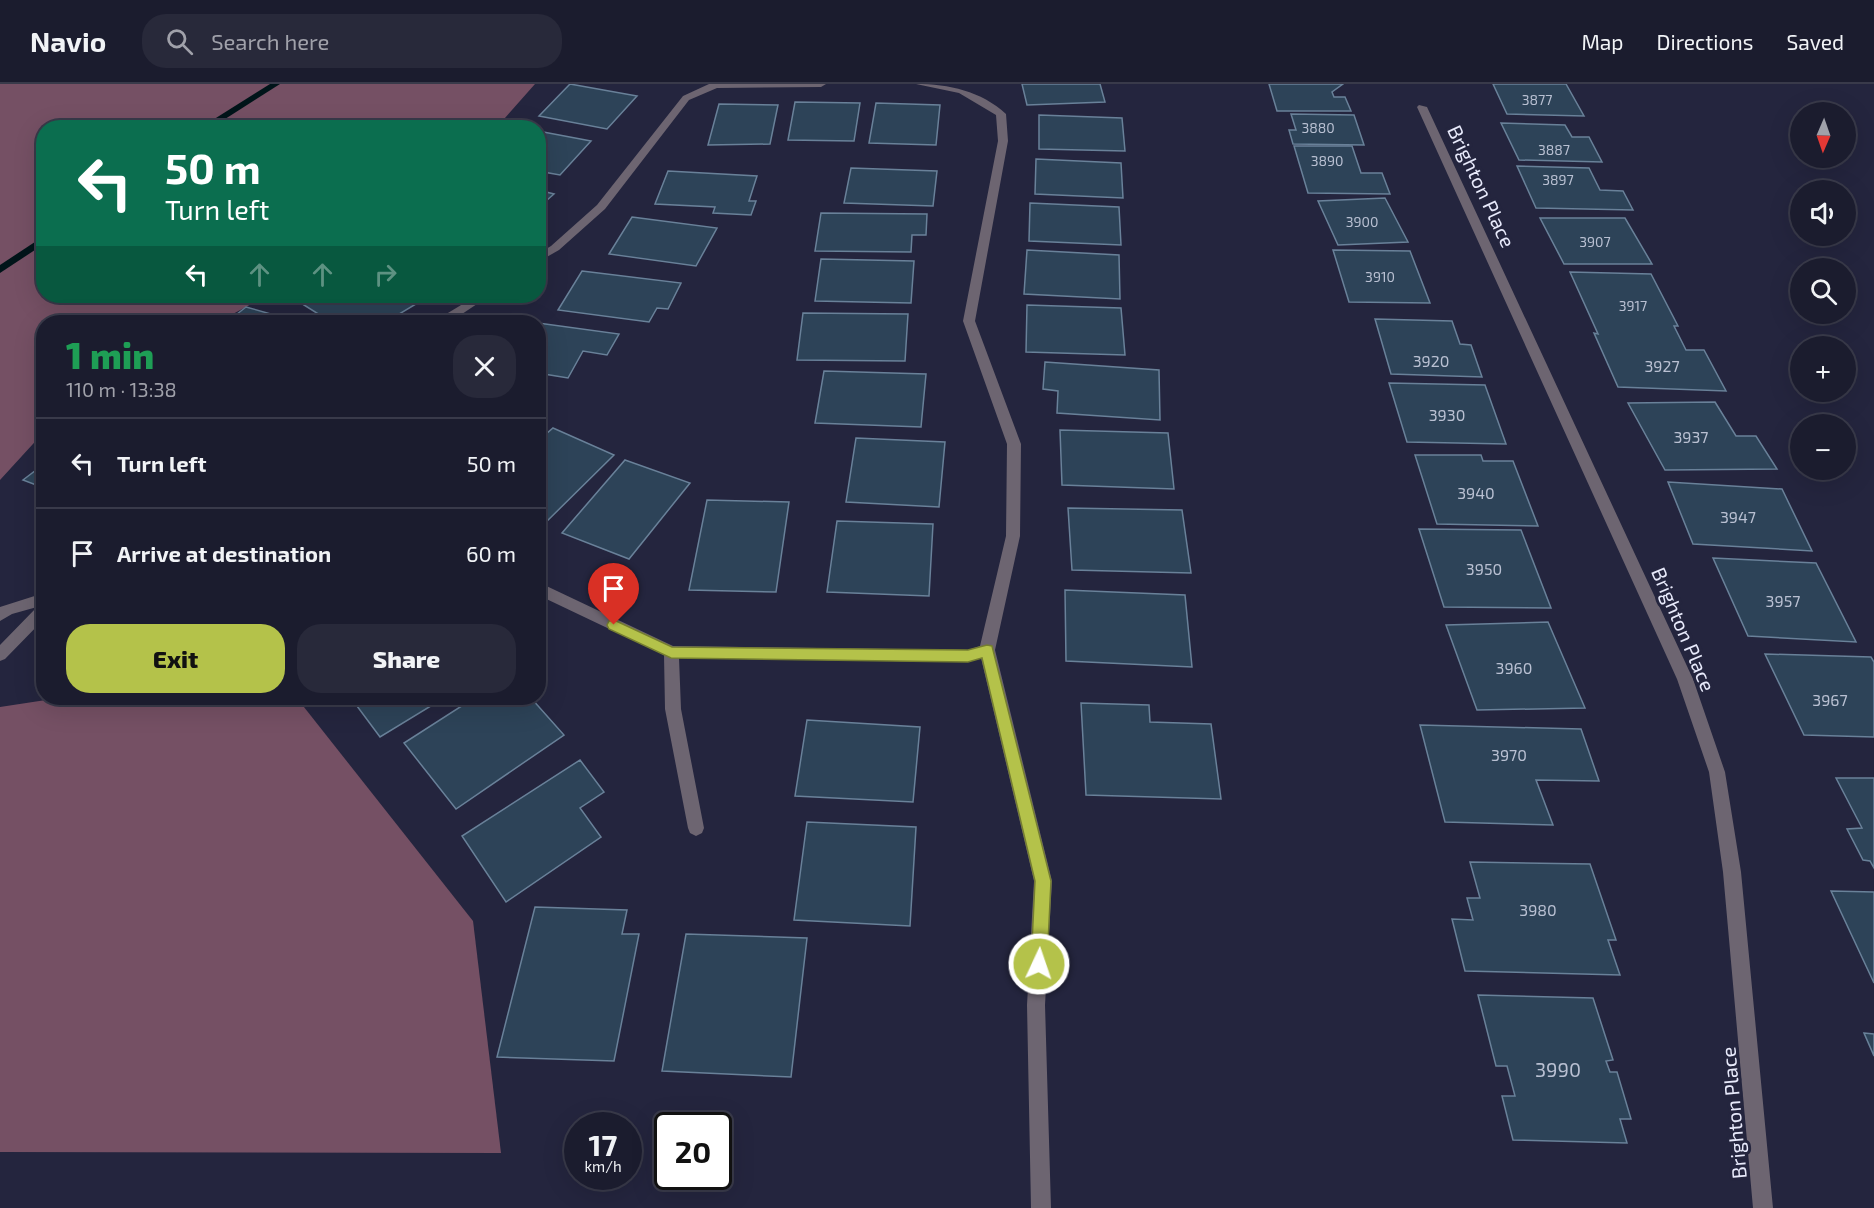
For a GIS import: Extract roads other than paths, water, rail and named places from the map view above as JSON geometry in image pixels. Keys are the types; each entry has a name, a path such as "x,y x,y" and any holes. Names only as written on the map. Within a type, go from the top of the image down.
{"street":[{"path":"546,254 601,207 686,98 715,85 820,84"},
{"path":"921,84 962,91 1001,114 1003,141 969,321 1014,444 1014,536 987,650 1043,881 1036,1005 1041,1208"},
{"name":"Brighton Place","path":"1422,107 1685,679 1717,772 1732,872 1762,1208"},
{"path":"453,315 472,303"},
{"path":"546,592 671,652 968,656 987,650"},
{"path":"0,615 7,610 36,601"},
{"path":"0,654 36,617"},
{"path":"671,652 673,709 696,828"}],"waterway":[{"path":"217,120 276,84"},
{"path":"0,270 36,245"}]}
